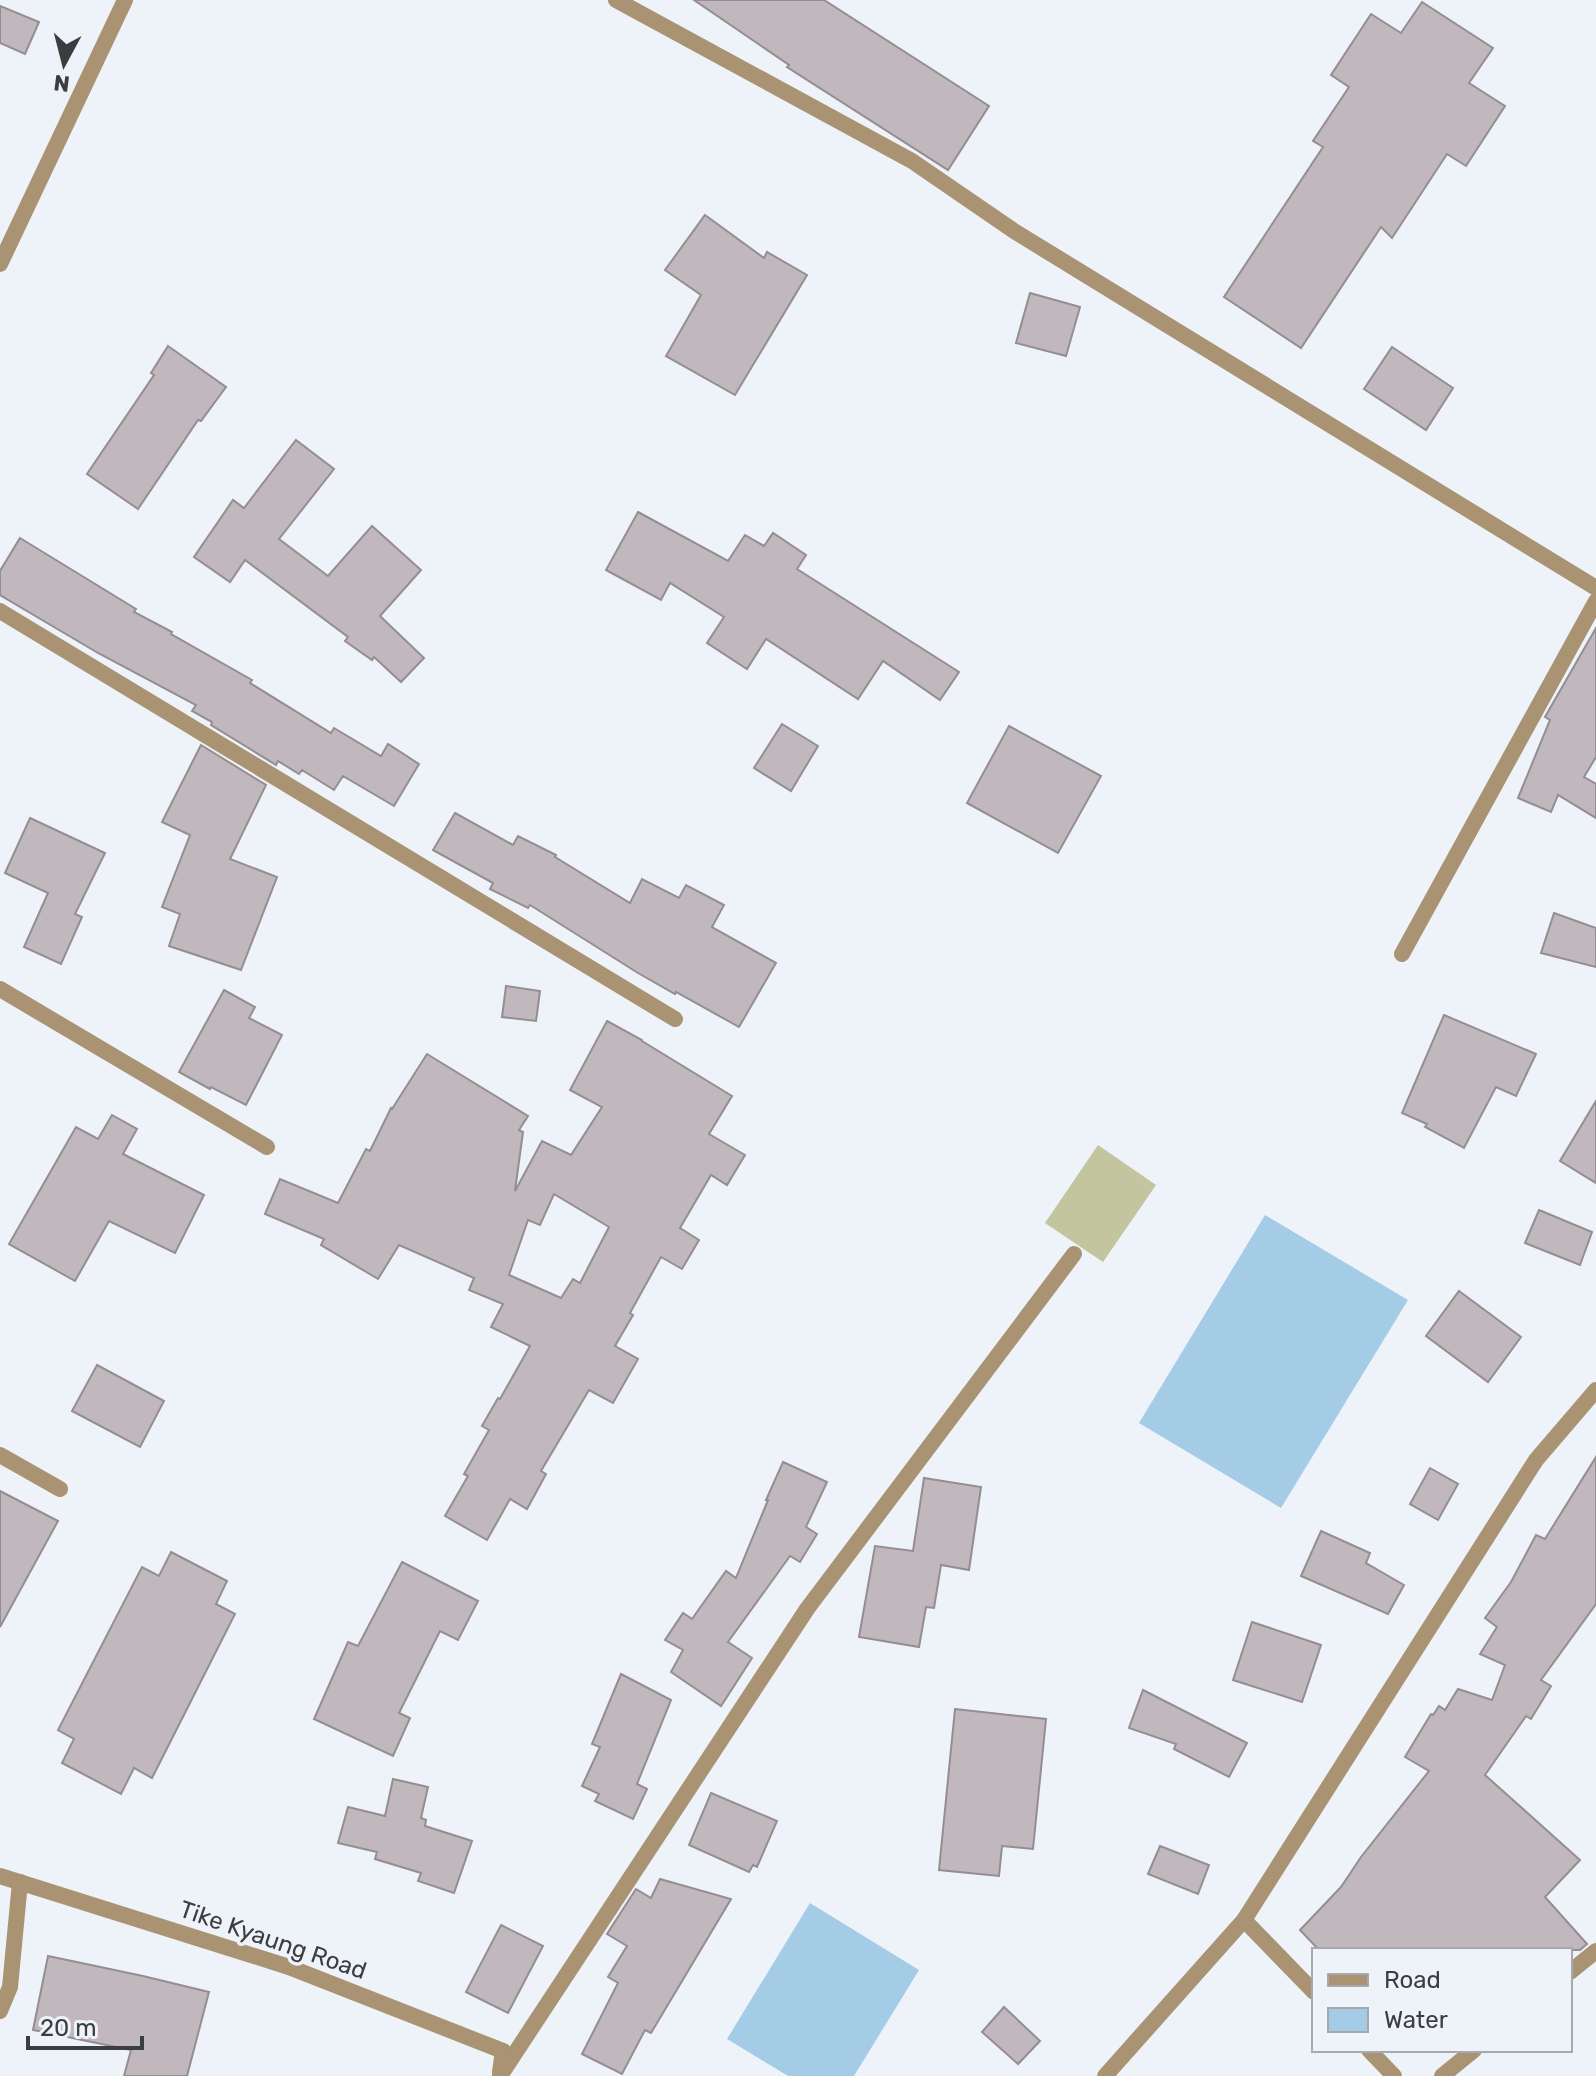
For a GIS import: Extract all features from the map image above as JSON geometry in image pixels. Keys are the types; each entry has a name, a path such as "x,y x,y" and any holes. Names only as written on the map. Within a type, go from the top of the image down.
{"street":[{"path":"0,264 125,0"},
{"path":"616,0 912,161 1028,239 1596,588"},
{"path":"1402,954 1596,601"},
{"path":"0,611 675,1019"},
{"path":"0,989 267,1147"},
{"path":"500,2076 807,1609 1074,1254"},
{"path":"1105,2076 1244,1920 1536,1460 1596,1390"},
{"path":"0,1455 60,1489"},
{"name":"Tike Kyaung Road","path":"0,1876 289,1967 503,2051 500,2076"},
{"path":"0,2011 10,1987 20,1882"},
{"path":"1244,1920 1312,1990"},
{"path":"1572,1970 1596,1951"},
{"path":"1371,2052 1394,2076"},
{"path":"1442,2076 1472,2052"}],"green space":[{"path":"1098,1145 1156,1185 1103,1262 1045,1223"}],"water":[{"path":"1265,1215 1408,1300 1281,1508 1139,1423"},
{"path":"810,1903 919,1970 854,2076 788,2076 727,2039"}],"building":[{"path":"694,0 824,0 989,106 948,170 787,67 789,65"},
{"path":"1422,2 1493,48 1469,83 1505,106 1466,166 1447,154 1392,238 1381,227 1301,348 1224,297 1323,147 1313,141 1349,87 1331,75 1371,14 1401,33"},
{"path":"0,6 39,22 25,54 0,43"},
{"path":"705,215 764,258 767,252 807,275 735,395 666,356 701,295 665,270"},
{"path":"1030,293 1080,307 1066,356 1016,343"},
{"path":"168,346 226,387 201,421 198,420 138,509 87,474 154,375 151,373"},
{"path":"1392,347 1453,388 1426,430 1364,389"},
{"path":"296,440 334,469 279,539 328,576 372,526 421,570 380,616 424,658 401,682 374,657 372,660 345,641 348,637 245,560 230,582 194,557 233,500 244,508"},
{"path":"638,512 728,561 745,535 764,546 773,533 806,555 797,569 959,672 940,700 883,661 858,699 766,639 747,669 707,643 724,617 670,583 661,600 606,570"},
{"path":"20,538 136,609 134,612 252,680 250,683 331,733 334,728 381,756 388,744 419,764 394,806 343,776 334,790 302,770 299,774 278,761 276,765 192,711 196,705 98,653 0,595 0,571"},
{"path":"1596,628 1596,757 1584,777 1596,784 1596,818 1558,795 1551,812 1518,798 1550,720 1545,717"},
{"path":"782,724 818,746 791,791 754,768"},
{"path":"1009,726 1101,776 1058,853 967,803"},
{"path":"201,745 266,785 230,859 277,877 241,970 169,946 180,914 162,907 190,835 162,822"},
{"path":"455,813 513,845 518,836 556,855 630,903 642,879 679,898 686,885 724,905 712,927 776,963 739,1027 638,973 530,905 528,908 490,889 493,883 433,850"},
{"path":"30,818 105,853 75,914 82,917 61,964 24,947 48,893 5,873"},
{"path":"1554,913 1596,928 1596,967 1541,953"},
{"path":"506,986 540,991 536,1021 502,1017"},
{"path":"224,990 255,1007 249,1018 282,1035 246,1105 179,1072"},
{"path":"1444,1015 1536,1054 1516,1096 1496,1087 1464,1148 1425,1127 1427,1124 1402,1113"},
{"path":"607,1021 732,1096 709,1134 745,1155 727,1185 711,1175 680,1228 699,1240 682,1269 661,1257 630,1313 633,1315 615,1346 638,1359 613,1403 589,1390 541,1471 546,1474 527,1509 510,1499 487,1540 445,1516 489,1430 482,1426 530,1346 491,1327 503,1304 469,1290 474,1278 399,1245 378,1279 321,1245 324,1239 265,1214 280,1179 338,1203 366,1149 370,1151 391,1108 427,1054 528,1116 519,1130 523,1132 515,1191 542,1141 571,1155 602,1107 570,1090","holes":["554,1194 609,1227 580,1283 573,1279 561,1298 509,1275 528,1220 540,1225"]},
{"path":"1596,1101 1596,1183 1560,1161"},
{"path":"112,1115 137,1129 123,1154 204,1195 175,1253 109,1221 75,1281 9,1244 76,1127 98,1139"},
{"path":"1539,1210 1592,1232 1580,1265 1525,1243"},
{"path":"1459,1291 1521,1337 1488,1382 1426,1336"},
{"path":"97,1365 164,1401 140,1447 72,1411"},
{"path":"1596,1457 1596,1604 1541,1680 1551,1686 1531,1719 1526,1716 1485,1775 1580,1860 1545,1897 1587,1944 1580,1950 1317,1948 1300,1930 1341,1887 1429,1771 1405,1757 1431,1714 1439,1706 1445,1710 1458,1689 1492,1700 1505,1665 1480,1654 1497,1627 1485,1618 1511,1582 1536,1535 1545,1539"},
{"path":"783,1462 827,1482 806,1527 817,1534 800,1562 790,1556 728,1642 752,1658 721,1706 671,1672 683,1650 665,1640 683,1613 692,1619 726,1571 736,1578"},
{"path":"1430,1468 1458,1484 1438,1520 1410,1504"},
{"path":"924,1478 981,1487 969,1570 941,1565 934,1608 926,1607 919,1647 859,1637 875,1546 913,1551"},
{"path":"0,1491 58,1521 0,1627"},
{"path":"1321,1531 1370,1553 1366,1563 1404,1585 1388,1614 1301,1576"},
{"path":"171,1552 227,1581 216,1604 235,1614 152,1778 134,1768 121,1794 62,1763 74,1739 58,1730 142,1567 159,1576"},
{"path":"402,1562 478,1601 458,1640 440,1631 399,1713 410,1718 393,1756 314,1719 348,1642 358,1646"},
{"path":"1252,1622 1321,1645 1302,1702 1233,1680"},
{"path":"621,1674 671,1700 637,1784 647,1789 633,1819 595,1801 599,1794 582,1786 600,1747 592,1744"},
{"path":"1143,1690 1247,1743 1229,1777 1174,1749 1176,1744 1129,1728"},
{"path":"955,1709 1046,1719 1033,1849 1002,1846 999,1876 939,1870"},
{"path":"393,1779 428,1787 421,1818 426,1820 425,1826 472,1841 454,1893 418,1881 421,1873 375,1859 377,1852 338,1843 348,1807 385,1816"},
{"path":"711,1793 777,1821 757,1867 753,1865 749,1872 689,1845"},
{"path":"1160,1846 1209,1865 1198,1894 1148,1874"},
{"path":"660,1879 731,1899 651,2033 645,2030 622,2074 582,2054 618,1983 608,1977 627,1946 607,1934 636,1889 651,1898"},
{"path":"501,1925 543,1946 508,2013 466,1992"},
{"path":"48,1956 209,1992 187,2076 124,2076 131,2050 33,2030"},
{"path":"1004,2007 1040,2041 1018,2064 982,2032"}]}
